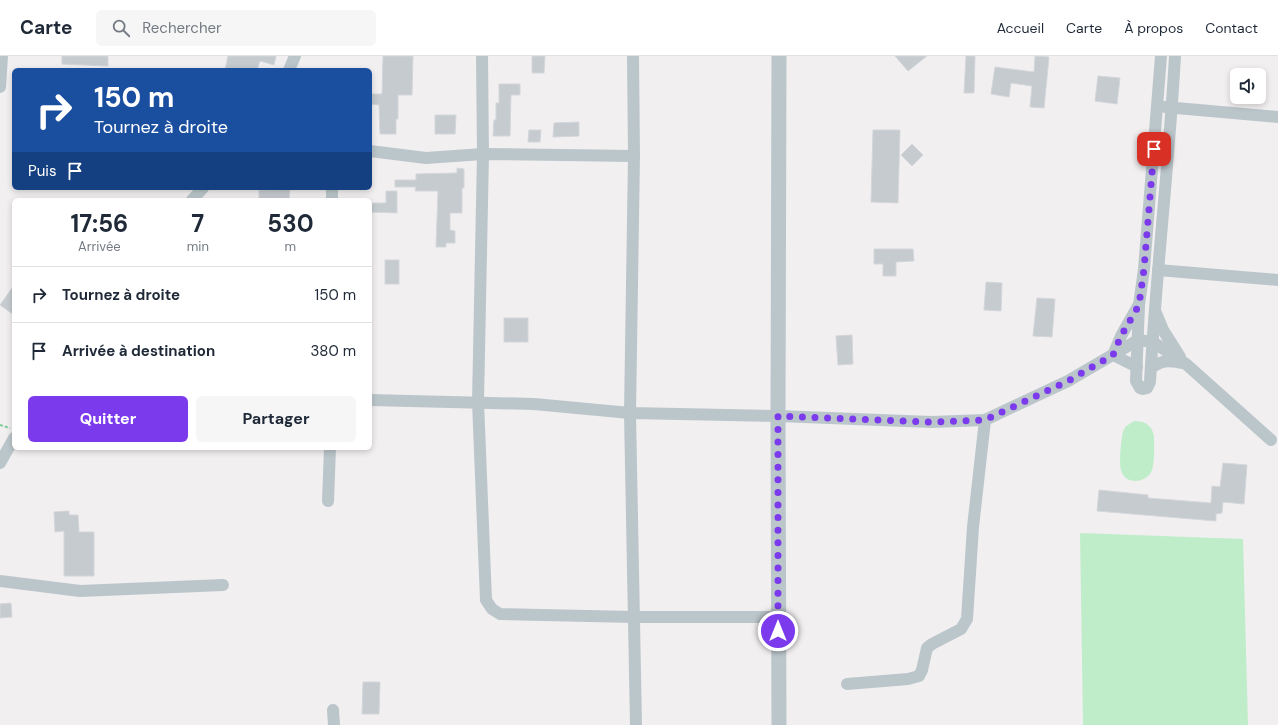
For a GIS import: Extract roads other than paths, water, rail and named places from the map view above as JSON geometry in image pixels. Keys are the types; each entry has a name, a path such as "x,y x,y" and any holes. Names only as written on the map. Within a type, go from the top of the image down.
{"street":[{"path":"0,87 2,56"},
{"path":"290,68 295,56"},
{"path":"482,56 483,154 478,402 486,600 492,609 500,614 634,617 778,617"},
{"path":"633,56 634,156 630,413 636,725"},
{"path":"779,56 779,725"},
{"path":"1161,56 1144,269 1139,305 1136,382 1140,388 1143,389 1148,388 1150,382 1175,56"},
{"path":"1158,106 1172,109 1278,117"},
{"path":"372,151 426,158 483,154 634,156"},
{"path":"1152,178 1166,178"},
{"path":"194,198 201,190"},
{"path":"1158,270 1278,280"},
{"path":"1113,355 1121,336 1139,305"},
{"path":"1155,310 1169,340 1186,364"},
{"path":"372,400 534,404 630,413 778,416 931,422 985,420 1068,381 1138,340 1153,342 1186,364 1271,440"},
{"path":"1113,355 1137,367"},
{"path":"1151,368 1161,361 1186,364"},
{"path":"847,684 908,679 918,676 922,670 928,648 932,644 961,629 967,619 973,527 985,420"},
{"path":"0,463 12,442"},
{"path":"328,502 330,450"},
{"path":"0,581 80,590 223,585"},
{"path":"333,710 334,725"}]}
